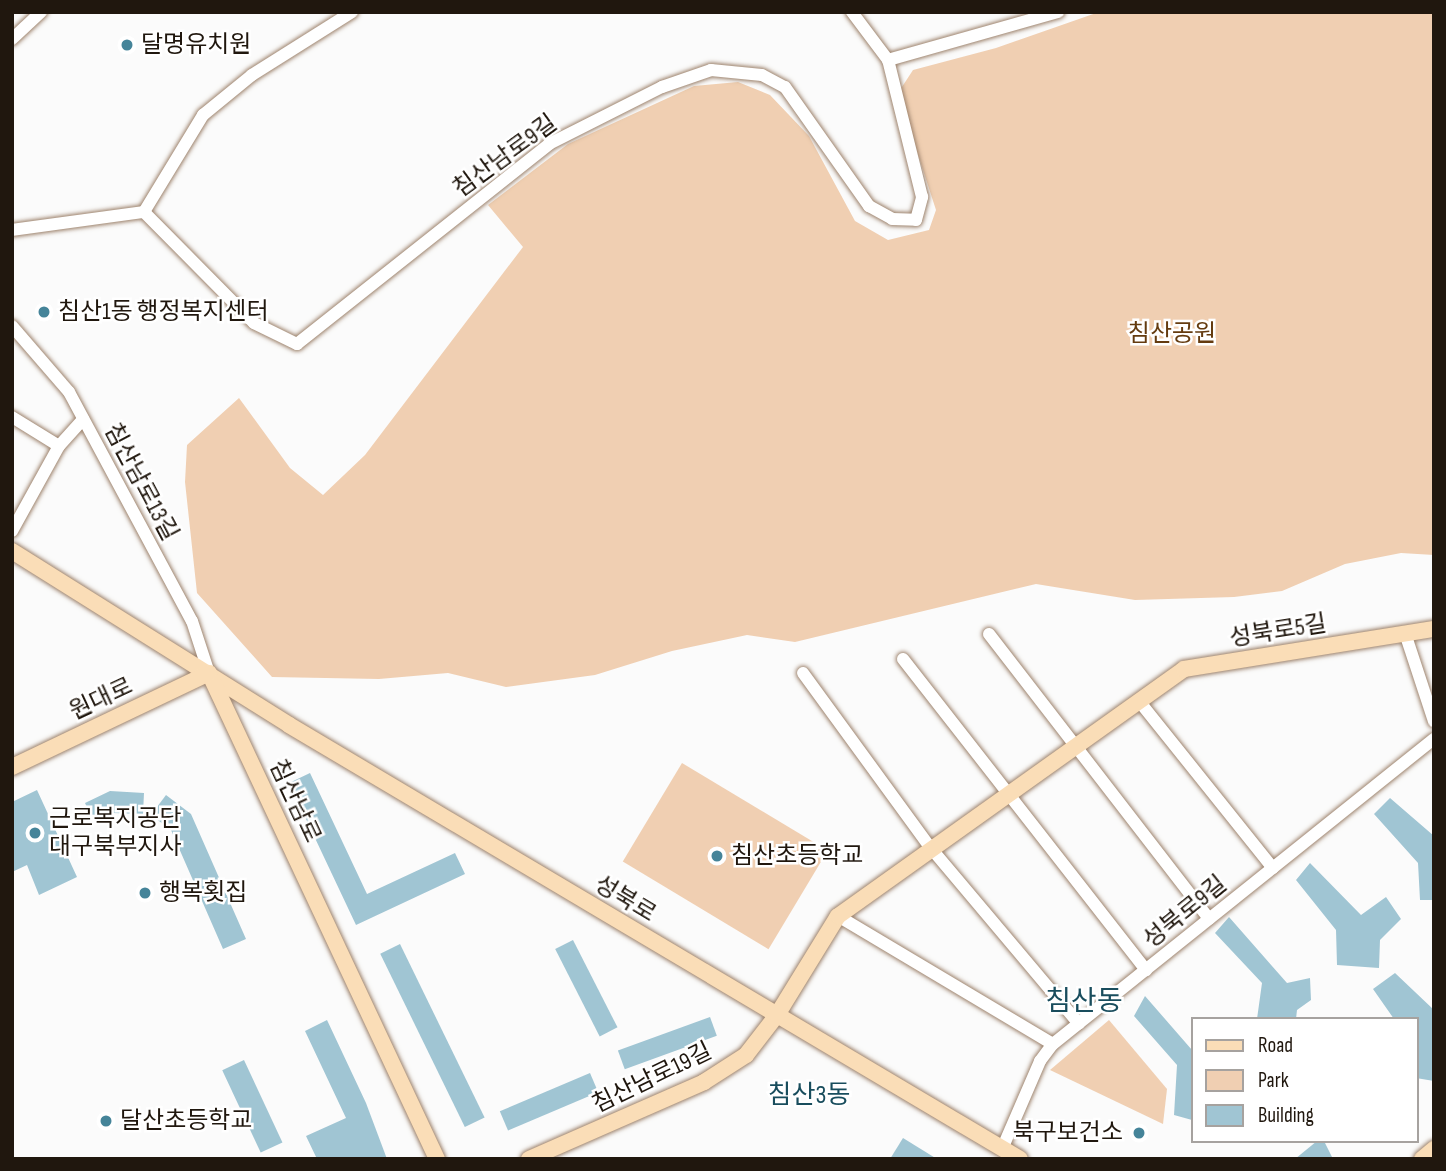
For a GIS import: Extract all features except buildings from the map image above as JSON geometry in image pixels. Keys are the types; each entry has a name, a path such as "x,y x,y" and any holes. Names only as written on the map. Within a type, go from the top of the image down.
{"main road":[{"path":"12,551 209,673"},
{"name":"성북로5길","path":"776,1015 838,916 930,847 1184,669 1434,629"},
{"name":"원대로","path":"12,767 209,673"},
{"name":"성북로","path":"209,673 1020,1159"},
{"name":"침산남로","path":"209,673 438,1159"},
{"name":"침산남로19길","path":"529,1159 704,1082 746,1055 776,1015"},
{"path":"1422,1159 1434,1149"}],"street":[{"path":"12,39 41,12"},
{"path":"12,230 144,212 202,115 252,75 352,12"},
{"path":"852,12 888,60 1058,12"},
{"name":"침산남로9길","path":"144,212 254,323 297,344 549,144 662,87 711,70 762,75 785,87 869,206 892,219 916,220 922,197 888,60"},
{"name":"침산남로13길","path":"12,326 69,392 192,621 209,673"},
{"path":"12,417 59,446"},
{"path":"12,531 59,446 83,419"},
{"path":"1405,633 1434,721"},
{"path":"989,634 1209,919"},
{"path":"903,659 1146,970"},
{"path":"803,673 930,847 1079,1024"},
{"path":"1139,701 1273,868"},
{"name":"성북로9길","path":"1002,1149 1040,1061 1052,1044 1434,739"},
{"path":"838,916 1052,1044"}],"green space":[{"name":"침산공원","path":"1099,12 1434,12 1434,555 1401,553 1345,564 1282,591 1234,597 1135,600 1036,584 795,642 747,635 672,651 595,675 506,687 448,673 379,679 272,677 197,593 185,482 187,445 239,398 290,468 323,495 365,455 523,247 488,205 568,144 694,86 738,82 770,95 809,136 855,221 888,240 929,230 936,210 898,93 913,70 996,48"},
{"path":"682,763 828,851 768,949 623,862"},
{"path":"1109,1020 1167,1089 1163,1124 1050,1070"}],"place":[{"name":"달명유치원","path":"127,45"},
{"name":"침산1동 행정복지센터","path":"44,312"},
{"name":"근로복지공단 대구북부지사","path":"35,833"},
{"name":"침산초등학교","path":"717,856"},
{"name":"행복횟집","path":"145,893"},
{"name":"달산초등학교","path":"106,1121"},
{"name":"북구보건소","path":"1139,1133"}],"district":[{"name":"침산동","path":"1084,1002"},
{"name":"침산3동","path":"809,1096"}]}
